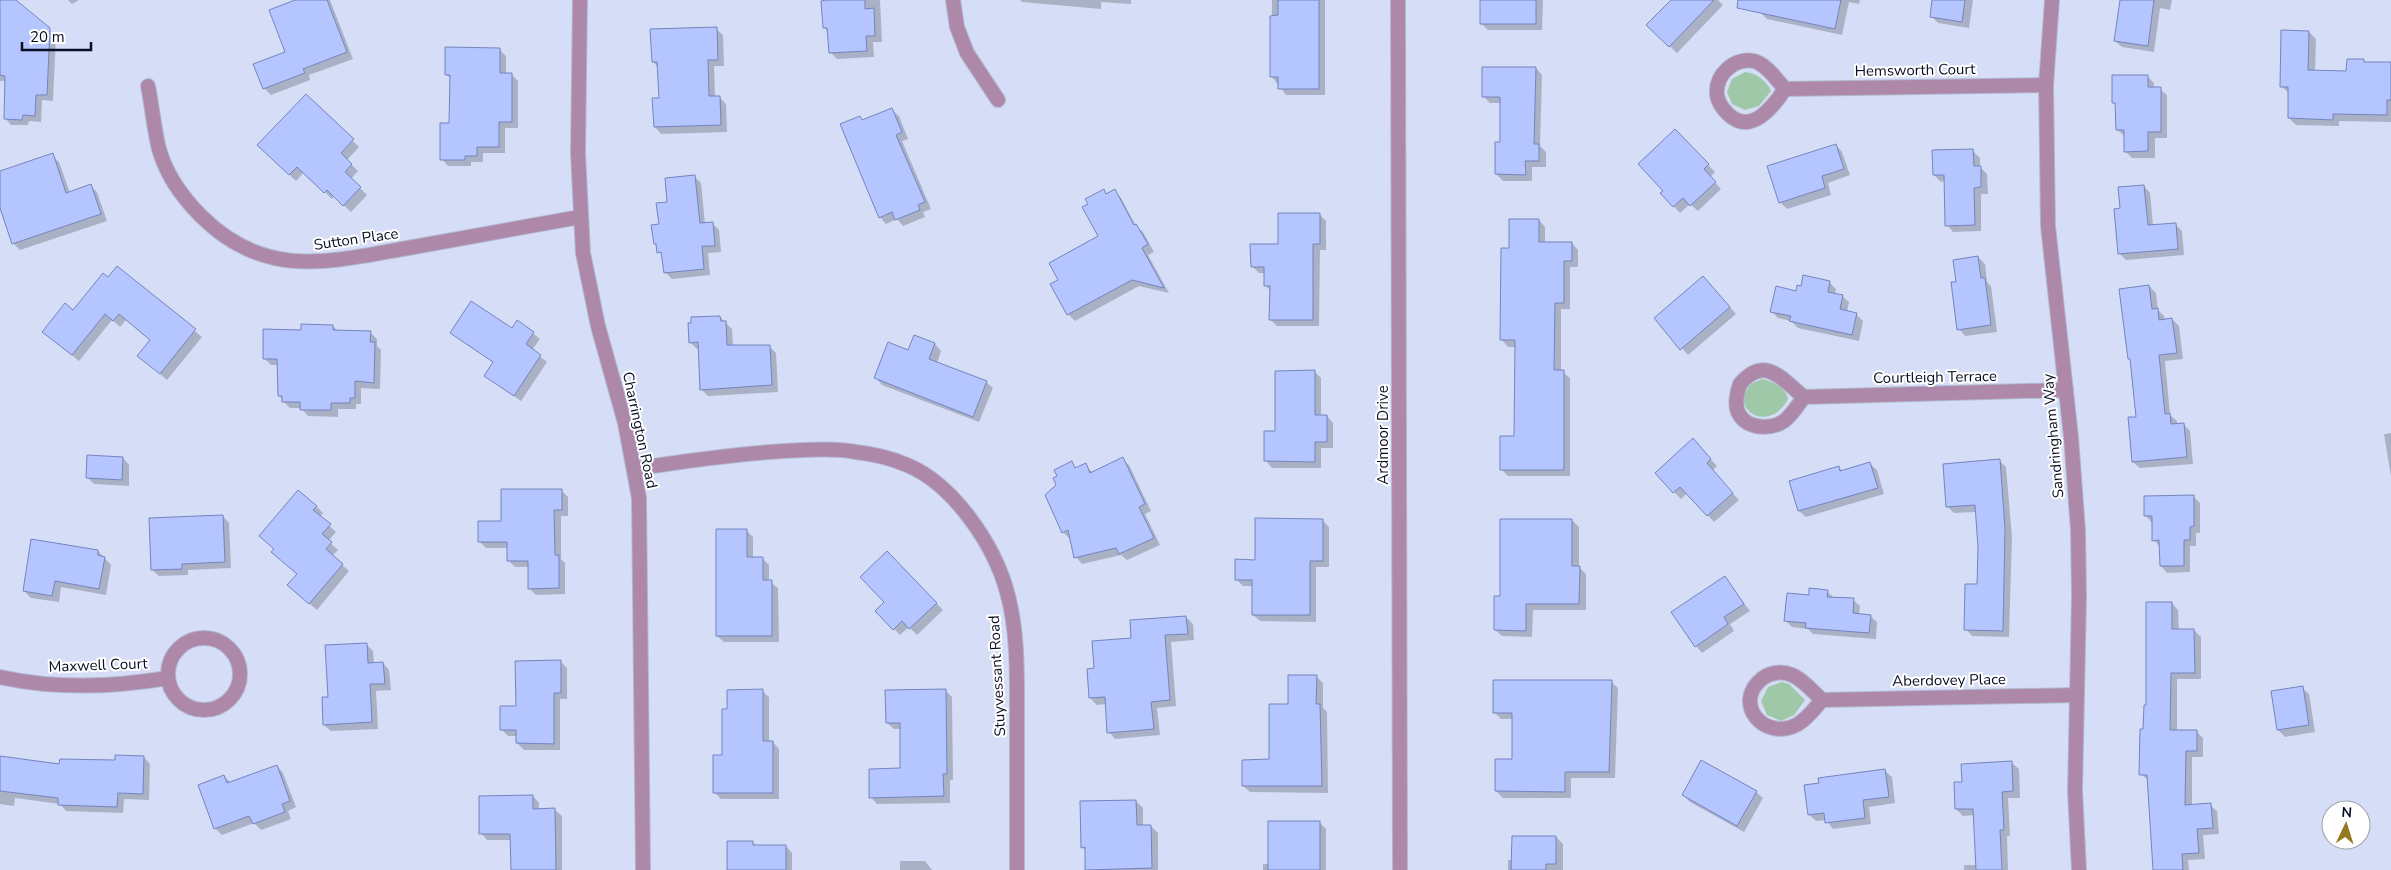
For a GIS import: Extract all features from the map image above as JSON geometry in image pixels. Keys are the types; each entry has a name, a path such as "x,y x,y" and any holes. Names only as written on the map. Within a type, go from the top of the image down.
{"street":[{"name":"Charrington Road","path":"580,0 578,154 580,217 584,254 592,300 620,402 634,468 640,524 643,870"},
{"path":"953,0 958,26 967,53 998,100"},
{"name":"Ardmoor Drive","path":"1398,0 1400,870"},
{"name":"Sandringham Way","path":"2052,0 2046,85 2048,226 2053,286 2066,390 2078,530 2075,791 2079,870"},
{"path":"1754,61 1767,70 1785,89 1775,105 1764,116 1754,121 1742,121 1731,117 1722,108 1717,96 1717,85 1720,76 1728,67 1741,62 1754,61"},
{"name":"Hemsworth Court","path":"1785,89 2046,85"},
{"name":"Sutton Place","path":"148,86 159,149 165,166 183,196 209,224 227,237 263,257 299,261 335,261 580,217"},
{"path":"1764,370 1778,374 1804,397 1784,421 1767,427 1755,426 1746,421 1738,414 1736,402 1740,384 1755,371 1764,370"},
{"name":"Courtleigh Terrace","path":"1804,397 2066,390"},
{"name":"Stuyvessant Road","path":"634,468 765,452 834,450 870,455 908,466 930,478 948,494 967,515 987,545 1007,590 1012,614 1016,679 1017,870"},
{"name":"Maxwell Court","path":"200,638 214,639 226,646 236,656 240,670 238,684 232,696 221,705 208,710 194,708 181,702 172,691 168,678 169,664 176,651 186,642 200,638"},
{"path":"1781,672 1793,675 1822,700 1804,720 1796,725 1776,729 1759,722 1753,715 1750,699 1754,686 1760,680 1768,674 1781,672"},
{"name":"Maxwell Court","path":"0,678 76,685 143,682 168,678"},
{"name":"Aberdovey Place","path":"1822,700 2077,695"}],"green space":[{"path":"1745,72 1760,78 1771,91 1759,106 1745,110 1732,104 1727,92 1732,79"},
{"path":"1762,379 1778,386 1785,392 1788,399 1780,410 1762,417 1753,414 1747,409 1744,402 1745,393 1751,384"},
{"path":"1782,682 1789,684 1805,700 1794,715 1781,721 1767,715 1761,701 1768,687"}],"building":[{"path":"0,0 16,0 50,28 47,95 36,95 35,116 23,115 22,120 4,119 5,76 0,75"},
{"path":"295,0 327,0 347,52 303,69 305,73 263,89 253,64 285,52 269,10"},
{"path":"865,0 865,9 874,8 875,36 866,36 867,51 829,53 827,28 823,28 821,1"},
{"path":"1278,0 1319,0 1319,89 1278,89 1278,77 1270,77 1270,16 1278,15"},
{"path":"1480,0 1536,0 1536,24 1480,24"},
{"path":"1671,0 1714,0 1669,47 1646,25"},
{"path":"1738,0 1841,0 1835,29 1737,8"},
{"path":"1932,0 1965,0 1962,22 1930,17"},
{"path":"2120,0 2154,0 2148,46 2114,41"},
{"path":"717,27 718,60 708,60 709,96 720,96 721,125 654,127 652,98 659,98 657,62 652,62 650,29"},
{"path":"2281,30 2309,31 2308,70 2346,71 2347,59 2364,59 2364,62 2391,62 2391,100 2387,100 2387,115 2333,114 2333,120 2288,118 2288,87 2280,87"},
{"path":"445,47 500,48 500,73 512,73 512,122 499,122 499,147 477,147 477,156 465,156 465,160 440,160 440,123 449,123 450,75 445,75"},
{"path":"1482,67 1536,67 1534,144 1539,144 1539,161 1525,161 1526,175 1495,174 1495,142 1500,142 1500,97 1482,97"},
{"path":"2112,75 2148,75 2148,87 2161,87 2161,132 2148,132 2148,151 2124,152 2124,130 2116,130 2115,103 2112,103"},
{"path":"306,94 354,139 341,153 352,164 345,172 361,187 343,206 327,190 324,193 297,167 289,175 257,145"},
{"path":"892,108 902,132 896,135 925,202 918,205 920,210 895,220 892,212 879,218 840,124 860,116 862,120"},
{"path":"1675,129 1709,164 1704,169 1716,182 1690,206 1683,198 1673,207 1660,193 1663,191 1638,164"},
{"path":"1836,144 1844,169 1822,176 1825,188 1779,203 1767,166"},
{"path":"1973,149 1974,166 1981,166 1981,187 1974,188 1975,225 1945,226 1944,175 1933,175 1932,150"},
{"path":"53,153 66,193 91,184 101,214 12,244 0,208 0,171"},
{"path":"695,175 700,223 713,222 715,246 702,246 704,269 664,273 661,252 657,253 651,225 659,224 656,203 667,202 665,178"},
{"path":"2144,185 2148,225 2176,223 2178,249 2118,254 2114,209 2120,208 2118,187"},
{"path":"1104,189 1106,194 1115,189 1134,225 1136,224 1148,244 1142,248 1164,288 1132,280 1067,315 1050,284 1058,280 1049,263 1098,236 1082,207 1088,204 1085,199"},
{"path":"1278,213 1320,213 1320,244 1313,244 1313,320 1269,320 1270,286 1264,286 1264,267 1251,267 1250,244 1278,244"},
{"path":"1509,219 1539,219 1539,242 1572,242 1572,261 1564,261 1564,303 1555,303 1554,370 1564,370 1564,470 1500,470 1500,436 1514,436 1515,340 1500,340 1501,248 1509,248"},
{"path":"1978,256 1981,278 1985,278 1991,325 1957,330 1951,282 1956,282 1953,260"},
{"path":"117,266 196,329 160,374 137,356 150,340 119,314 113,321 105,314 72,355 42,332 65,303 73,310 103,273 108,277"},
{"path":"1803,275 1830,281 1828,292 1843,295 1840,309 1857,313 1852,335 1789,321 1791,316 1770,312 1776,286 1796,291 1797,285 1801,286"},
{"path":"1703,276 1730,307 1680,350 1654,318"},
{"path":"2149,285 2152,309 2158,308 2159,320 2172,318 2177,353 2159,355 2165,414 2170,413 2171,424 2184,423 2187,457 2132,462 2128,417 2136,417 2130,359 2128,359 2119,289"},
{"path":"471,301 512,328 517,320 534,332 526,344 541,355 514,396 484,376 493,362 450,333"},
{"path":"720,316 721,321 726,321 727,345 770,345 772,385 700,390 698,342 689,343 688,323 691,323 691,317"},
{"path":"301,324 333,325 333,330 371,331 370,342 375,342 374,383 355,381 355,398 350,398 350,403 331,403 331,410 300,410 300,402 282,402 282,396 278,396 277,359 263,359 263,329 301,330"},
{"path":"914,335 935,343 929,359 987,381 973,417 874,378 888,342 908,350"},
{"path":"1315,370 1315,415 1327,415 1327,442 1315,442 1315,462 1264,461 1264,431 1275,431 1275,371"},
{"path":"1693,438 1711,459 1707,463 1733,493 1707,516 1680,487 1673,493 1655,473"},
{"path":"87,455 123,457 122,480 86,478"},
{"path":"1123,457 1145,504 1139,507 1154,538 1119,554 1116,548 1074,558 1068,530 1062,533 1045,495 1056,485 1053,478 1057,476 1054,470 1072,461 1075,468 1086,463 1090,473"},
{"path":"2000,459 2005,529 2003,631 1964,630 1965,584 1977,584 1978,547 1975,505 1946,507 1943,464"},
{"path":"1870,462 1878,488 1798,511 1789,481 1839,466 1840,471"},
{"path":"501,489 562,489 562,510 554,510 555,555 559,555 559,588 528,589 528,561 507,561 507,542 478,542 478,521 501,521"},
{"path":"298,490 317,506 313,510 331,524 322,534 332,542 326,549 343,564 309,604 287,585 297,574 271,552 274,549 259,536"},
{"path":"2194,495 2194,526 2190,527 2190,540 2184,540 2184,566 2160,566 2159,540 2152,541 2152,516 2144,516 2144,496"},
{"path":"223,515 225,562 182,564 182,569 151,570 149,518"},
{"path":"1255,518 1323,519 1323,561 1310,561 1310,615 1252,615 1252,580 1235,580 1235,559 1255,560"},
{"path":"1500,519 1572,519 1572,566 1580,566 1579,604 1526,604 1526,631 1494,630 1494,596 1500,596"},
{"path":"716,529 747,529 747,557 763,557 763,580 772,580 772,636 716,636"},
{"path":"31,539 98,550 98,555 105,557 99,589 55,581 52,596 23,591"},
{"path":"887,551 937,603 909,629 902,621 893,630 875,611 884,602 860,577"},
{"path":"1725,576 1744,604 1724,617 1728,624 1695,647 1671,612"},
{"path":"1809,588 1828,590 1827,597 1854,598 1853,613 1871,615 1869,633 1805,628 1806,623 1784,621 1787,593 1809,595"},
{"path":"2146,602 2172,602 2172,629 2194,629 2195,673 2171,673 2170,730 2197,730 2197,751 2186,751 2185,805 2211,803 2213,828 2197,829 2199,853 2182,854 2183,870 2153,870 2147,775 2139,775 2140,729 2143,729 2144,705 2146,705"},
{"path":"1186,616 1188,634 1165,635 1170,700 1151,702 1154,729 1107,733 1105,697 1089,698 1087,669 1094,668 1092,641 1131,638 1130,620"},
{"path":"367,643 368,663 383,662 385,684 370,684 372,722 323,725 322,697 328,697 325,645"},
{"path":"561,660 561,693 554,693 554,744 516,743 516,730 500,730 500,706 516,706 515,661"},
{"path":"1288,675 1317,675 1316,704 1320,704 1322,786 1242,786 1242,760 1269,759 1269,704 1288,704"},
{"path":"1493,680 1612,680 1609,772 1565,772 1565,792 1495,791 1495,759 1512,759 1512,713 1493,713"},
{"path":"2303,686 2309,725 2277,730 2271,691"},
{"path":"763,689 763,741 773,741 773,793 713,793 713,755 722,755 722,709 727,709 727,690"},
{"path":"946,689 947,774 943,774 944,796 869,798 869,769 900,768 900,723 886,723 885,690"},
{"path":"115,755 144,756 143,794 118,793 117,807 58,805 58,798 0,791 0,756 59,764 60,759 115,760"},
{"path":"1701,760 1757,791 1737,826 1682,795"},
{"path":"2012,761 2013,791 2002,792 2004,830 2000,830 2002,870 1976,870 1973,809 1955,809 1954,782 1962,782 1961,764"},
{"path":"277,765 290,801 282,804 285,812 253,824 249,816 214,829 198,785 224,775 227,783"},
{"path":"1885,769 1889,797 1863,800 1865,818 1825,823 1824,813 1808,815 1804,785 1819,783 1818,778"},
{"path":"533,795 533,809 555,808 556,870 511,870 510,834 479,834 479,796"},
{"path":"1136,800 1137,825 1151,825 1152,868 1085,870 1085,847 1081,848 1080,801"},
{"path":"1268,821 1320,821 1320,870 1268,870"},
{"path":"1512,836 1556,836 1556,864 1546,864 1546,870 1511,870"},
{"path":"727,841 753,841 753,845 786,845 786,870 727,870"}]}
